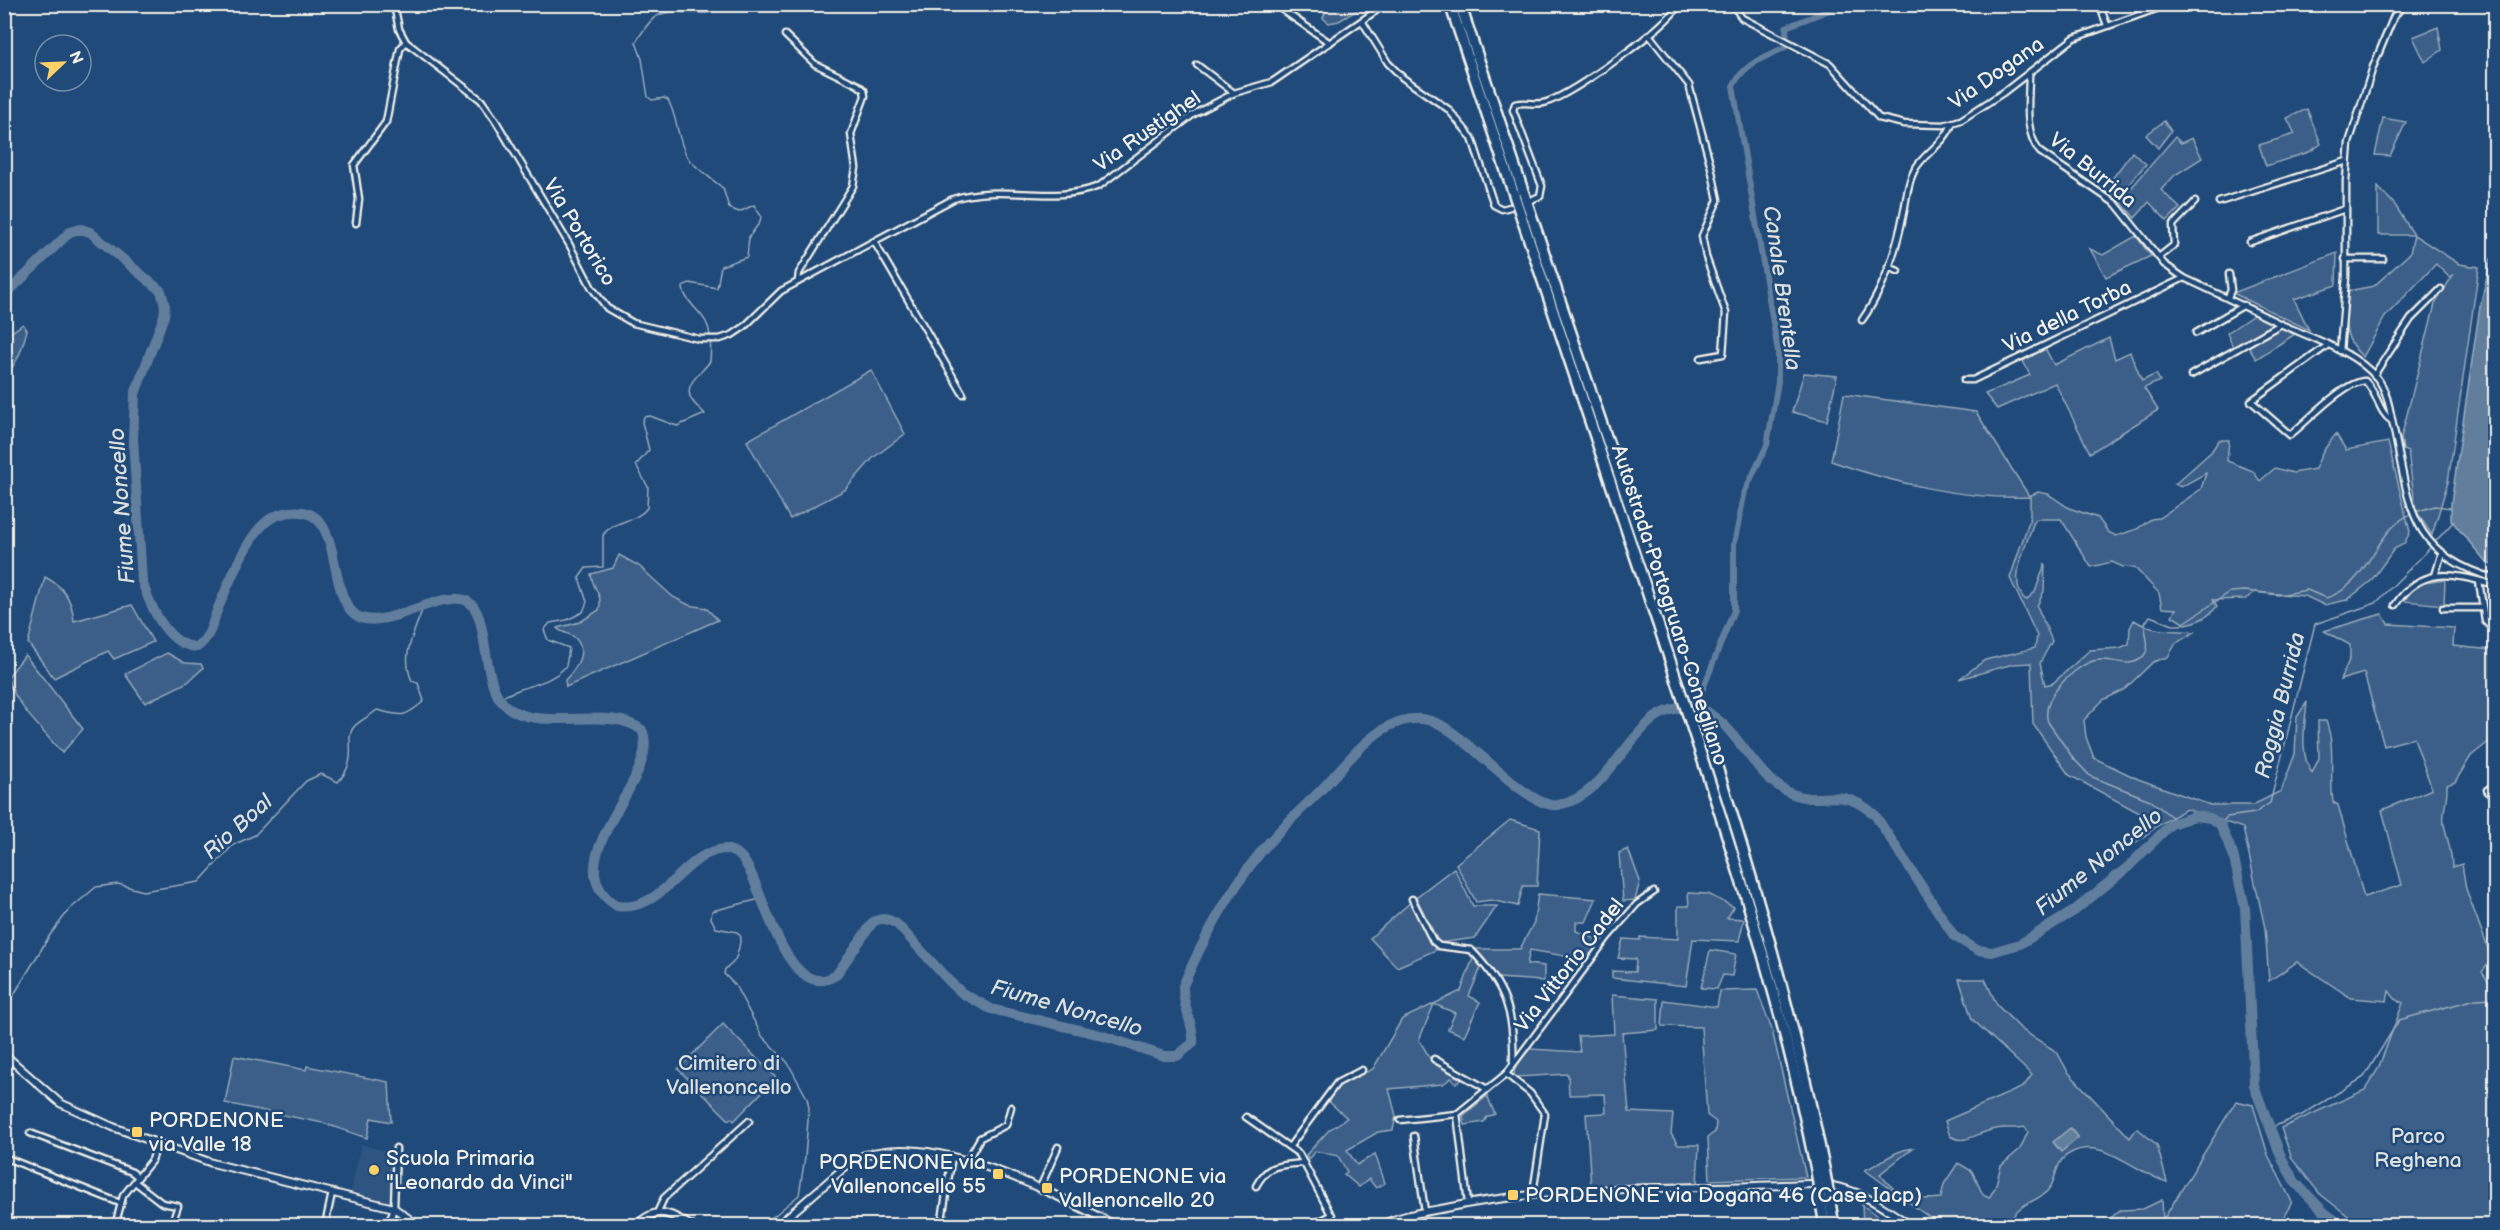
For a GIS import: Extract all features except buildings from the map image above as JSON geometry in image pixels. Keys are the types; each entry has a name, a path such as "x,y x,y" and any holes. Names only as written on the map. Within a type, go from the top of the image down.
{"highway":[{"name":"Autostrada Portogruaro-Conegliano","path":"1450,4 1717,765 1770,953 1825,1196 1834,1226"},
{"name":"Autostrada Portogruaro-Conegliano","path":"1460,4 1583,386"},
{"name":"Autostrada Portogruaro-Conegliano","path":"1825,1196 1825,1226"}],"street":[{"path":"356,223 358,199 354,165 386,122 400,50 406,42 399,29 393,4"},
{"path":"1274,4 1330,43"},
{"name":"Via Rustighel","path":"798,281 875,243 953,199 970,193 1058,195 1083,193 1099,186 1194,114 1234,93 1272,81 1386,4"},
{"path":"1531,200 1540,196 1542,186 1513,110 1515,104 1524,102 1543,104 1560,96 1650,36 1680,4"},
{"name":"Via Dogana","path":"1732,4 1742,18 1800,46 1830,64 1874,115 1883,121 1904,124 1952,124 2029,74 2067,43 2107,25 2170,4"},
{"path":"2099,4 2107,25"},
{"path":"2340,351 2348,161 2361,99 2394,16 2405,4"},
{"path":"1362,21 1388,63 1403,78 1448,109 1472,138 1494,205 1503,209 1510,207"},
{"path":"785,35 814,64 858,85 864,90 865,96 851,134 856,168 853,186 799,273 798,281"},
{"path":"1650,36 1689,85 1718,200 1702,236 1706,257 1726,313 1723,354 1701,358"},
{"name":"Via Portorico","path":"406,42 481,100 568,244 591,288 607,308 633,323 714,339 732,334 744,327 781,291 798,281"},
{"name":"Via Rustighel","path":"1197,65 1234,93"},
{"name":"Via Burrida","path":"2029,74 2029,131 2032,141 2040,152 2116,204 2159,257 2184,278 2340,351 2374,375 2388,402 2412,513 2429,541 2442,552 2469,569 2496,579"},
{"path":"1862,320 1888,267 1904,212 1907,186 1914,169 1944,139 1952,124"},
{"path":"2219,202 2348,161"},
{"path":"2159,257 2174,245 2173,225 2196,202"},
{"path":"2250,242 2346,209"},
{"path":"875,243 963,394"},
{"path":"2345,259 2383,258"},
{"path":"1888,267 1898,271"},
{"path":"2228,297 2231,290 2229,274"},
{"name":"Via della Torba","path":"1964,380 1973,380 2184,278"},
{"path":"2374,375 2411,319 2441,289"},
{"path":"2196,333 2244,306"},
{"path":"2191,375 2281,324"},
{"path":"2328,345 2251,401 2290,435 2343,391 2358,381 2365,381 2371,386 2384,416 2392,421"},
{"path":"2435,576 2442,552"},
{"path":"2395,605 2415,581 2435,576 2496,585"},
{"path":"2479,581 2485,621 2496,633"},
{"path":"2443,609 2483,608"},
{"path":"2496,784 2487,790 2496,802"},
{"name":"Via Vittorio Cadel","path":"1457,1114 1506,1074 1513,1061 1542,1029 1608,937 1637,904 1654,892"},
{"name":"Via Vittorio Cadel","path":"1412,898 1434,941 1439,946 1471,950 1497,982 1507,1000 1512,1023 1513,1061"},
{"path":"4,1054 60,1103 113,1127 212,1163 394,1208 419,1226"},
{"path":"1434,1059 1487,1089"},
{"path":"1290,1146 1337,1083 1362,1070"},
{"path":"1506,1074 1530,1093 1545,1114 1533,1193"},
{"path":"967,1161 980,1138 1006,1125 1011,1107"},
{"path":"1400,1120 1457,1114 1468,1203"},
{"path":"1246,1117 1290,1146 1304,1163 1337,1226"},
{"path":"658,1211 664,1198 749,1121"},
{"path":"30,1132 132,1172 137,1180 162,1203 178,1206 171,1226"},
{"path":"1414,1136 1425,1212"},
{"path":"115,1226 120,1203 152,1160 158,1143"},
{"path":"1040,1188 1058,1147"},
{"path":"388,1226 394,1208 396,1148"},
{"path":"777,1226 838,1172 864,1155 888,1151 952,1156 1040,1188 1104,1223 1117,1226"},
{"path":"941,1226 952,1156"},
{"path":"4,1158 120,1203"},
{"path":"1256,1186 1264,1171 1270,1167 1304,1163"},
{"path":"1380,1226 1425,1212 1533,1193 1834,1184 1854,1191 1912,1226"},
{"path":"325,1226 332,1193"},
{"path":"635,1226 648,1214 658,1211 692,1226"},
{"path":"1309,1226 1332,1215"}],"shaded area":[{"path":"2495,256 2495,566 2487,563 2451,520 2451,504 2480,306 2491,259"},
{"path":"2070,1128 2078,1138 2061,1152 2053,1142"},
{"name":"Scuola Primaria \"Leonardo da Vinci\"","path":"361,1144 393,1154 390,1199 387,1201 351,1191"}],"green space":[{"path":"1328,4 1366,5 1339,21 1329,23 1323,18"},
{"path":"2438,27 2442,50 2425,62 2413,37"},
{"path":"2307,109 2321,144 2309,152 2266,166 2259,145 2295,134 2287,118"},
{"path":"2383,118 2406,122 2390,156 2375,155"},
{"path":"2164,121 2171,131 2158,148 2146,135"},
{"path":"2175,137 2181,143 2192,138 2202,158 2175,175 2161,190 2180,208 2167,221 2149,202 2135,218 2120,201"},
{"path":"2132,152 2146,164 2116,199 2103,191"},
{"path":"2378,187 2395,205 2414,235 2378,235"},
{"path":"2414,235 2459,264 2479,267 2448,482 2432,535 2416,511 2408,452 2403,450 2401,438 2435,304 2453,275 2449,277 2436,264 2385,317 2363,357 2351,342 2346,327 2348,291 2374,286 2410,253"},
{"path":"2136,236 2151,256 2106,277 2090,249 2103,255"},
{"path":"2337,253 2336,285 2294,299 2309,330 2233,293"},
{"path":"2255,314 2295,334 2256,359 2245,342 2233,347 2227,333"},
{"path":"23,324 27,330 22,348 17,360 5,374 5,337"},
{"path":"2109,338 2115,359 2130,352 2142,381 2156,374 2160,381 2144,388 2158,410 2090,453 2055,383 1997,409 1985,394 2030,375 2023,361 2045,348 2054,365"},
{"path":"871,370 905,434 873,458 845,490 790,519 747,441"},
{"path":"1804,373 1837,376 1827,421 1792,412"},
{"name":"Parco Reghena","path":"1844,394 1976,412 2029,496 2038,492 2048,494 2069,508 2098,518 2108,532 2116,536 2137,529 2151,519 2159,518 2201,489 2206,473 2181,487 2175,484 2211,452 2219,440 2229,440 2227,461 2253,471 2260,481 2275,468 2293,473 2315,469 2323,451 2336,434 2346,450 2388,442 2410,532 2404,544 2394,549 2371,581 2347,600 2324,605 2305,596 2255,592 2246,599 2213,600 2217,606 2207,616 2185,624 2172,616 2176,609 2162,608 2159,593 2135,568 2123,567 2112,562 2091,567 2061,519 2036,519 2023,553 2018,584 2020,593 2026,600 2035,592 2045,564 2044,591 2037,606 2052,641 2040,663 2045,685 2053,683 2090,650 2120,648 2129,644 2130,628 2134,620 2157,629 2195,632 2176,643 2168,657 2153,662 2124,690 2103,700 2084,720 2086,737 2094,758 2138,779 2210,805 2253,805 2281,791 2295,754 2297,717 2307,702 2305,757 2312,773 2319,758 2318,721 2326,721 2332,751 2333,802 2338,805 2364,897 2402,885 2382,810 2432,789 2414,738 2384,746 2364,673 2340,680 2350,658 2350,645 2324,631 2382,614 2388,624 2454,628 2453,646 2492,650 2496,660 2495,737 2471,756 2455,782 2447,785 2444,824 2452,867 2462,864 2466,889 2492,959 2482,972 2493,988 2495,987 2495,1225 2360,1225 2320,1194 2292,1159 2281,1128 2365,1090 2378,1069 2403,1003 2396,1000 2389,991 2387,1001 2351,998 2297,962 2269,981 2265,928 2243,828 2186,809 2159,825 2094,874 2147,817 2069,775 2033,724 2031,663 2013,664 1959,679 1985,660 2035,648 2037,636 2010,578 2030,518 2030,497 1955,493 1904,483 1831,461"},
{"path":"619,555 639,566 673,597 689,605 706,608 718,620 566,687 565,680 577,665 581,653 574,637 557,628 580,622 599,610 600,600 591,574 613,568"},
{"path":"45,577 66,594 74,621 132,605 153,642 114,659 108,651 54,678 28,643"},
{"path":"2445,580 2444,605 2404,601 2417,584"},
{"path":"167,653 185,663 201,664 203,668 188,682 145,703 125,674"},
{"path":"25,655 83,729 62,753 24,709 7,678"},
{"path":"1510,820 1540,829 1537,886 1523,886 1518,906 1491,900 1476,902 1456,864"},
{"path":"1628,849 1640,881 1635,900 1623,901 1619,853"},
{"path":"1454,868 1473,906 1497,906 1475,938 1439,943 1416,897"},
{"path":"1688,893 1708,894 1734,907 1727,918 1744,919 1739,941 1693,939 1686,986 1612,978 1612,971 1635,972 1636,959 1618,958 1623,939 1640,940 1640,937 1678,939 1678,906 1689,906"},
{"path":"1538,894 1596,899 1586,922 1576,922 1576,931 1601,941 1586,962 1530,950 1527,964 1544,966 1544,981 1497,978 1488,966 1482,965 1469,996 1480,1002 1464,1036 1448,1029 1455,1013 1434,1004 1419,1040 1433,1063 1463,1079 1456,1083 1451,1078 1443,1084 1389,1089 1396,1116 1393,1130 1378,1132 1347,1150 1357,1165 1375,1154 1385,1183 1376,1188 1369,1179 1359,1187 1344,1174 1347,1172 1338,1156 1316,1151 1308,1159 1306,1155 1329,1130 1347,1118 1327,1100 1340,1084 1373,1069 1402,1019 1461,991 1474,955 1466,949 1520,949 1534,922"},
{"path":"1412,901 1436,950 1397,967 1370,938"},
{"path":"1710,950 1736,954 1732,976 1723,975 1717,989 1701,988"},
{"path":"1959,979 1985,979 1997,1005 2022,1030 2057,1052 2068,1072 2130,1138 2137,1128 2157,1145 2167,1182 2107,1152 2082,1149 2064,1157 2049,1189 2042,1196 2018,1210 2008,1225 1941,1226 1865,1170 1894,1154 1913,1148 1880,1174 1900,1193 1922,1199 1941,1198 1944,1184 1958,1163 1972,1171 1983,1195 1989,1198 1995,1188 2001,1166 2020,1149 2028,1132 2025,1127 1990,1130 1967,1139 1956,1139 1950,1136 1945,1121 2023,1087 2032,1075 1972,1019"},
{"path":"1757,990 1772,1030 1806,1177 1710,1180 1708,1137 1715,1132 1716,1122 1707,1115 1701,1027 1662,1026 1664,1000 1717,1007 1720,991"},
{"path":"1612,995 1658,999 1658,1030 1622,1033 1629,1112 1673,1114 1671,1134 1678,1145 1699,1145 1697,1185 1591,1187 1586,1114 1606,1113 1605,1094 1569,1095 1568,1074 1516,1077 1514,1075 1515,1066 1530,1049 1580,1052 1578,1036 1614,1034"},
{"name":"Cimitero di Vallenoncello","path":"723,1024 776,1078 734,1121 731,1118 729,1120 678,1069"},
{"path":"234,1056 306,1070 307,1066 389,1082 391,1122 371,1118 367,1138 323,1123 225,1103"},
{"path":"1487,1096 1495,1114 1487,1117 1484,1122 1465,1125 1463,1116"},
{"path":"2236,1101 2253,1105 2268,1155 2292,1202 2279,1225 2103,1225 2120,1210 2143,1209 2162,1200 2163,1220"},
{"path":"1862,1205 1892,1225 1863,1225"}],"waterway":[{"path":"499,699 543,682 566,666 569,648 548,640 544,630 550,623 567,620 583,612 587,602 579,578 586,568 603,567 603,535 613,526 637,516 647,508 648,487 636,465 649,450 642,422 644,417 650,416 677,426 705,414 694,403 689,391 694,380 710,361 710,336 706,322 686,296 683,287 689,283 717,288 721,266 747,257 749,237 760,222 761,216 754,205 739,212 729,208 723,188 688,158 668,100 664,98 652,100 648,97 642,59 636,42 648,24 657,16 674,12 709,13 724,4"},
{"name":"Canale Brentella","path":"1697,704 1734,610 1734,544 1745,491 1767,445 1778,382 1778,352 1733,86 1743,71 1787,46 1786,27 1845,4"},
{"name":"Fiume Noncello","path":"4,296 70,232 81,229 90,232 161,291 165,306 164,316 135,394 133,439 142,581 161,623 177,640 197,647 202,643 242,555 258,530 278,515 301,512 316,518 326,532 341,590 348,606 359,617 370,620 383,619 441,601 465,600 473,606 479,617 492,681 497,695 506,706 520,714 536,718 611,719 628,723 642,730 644,750 638,772 600,844 595,867 599,888 617,906 634,906 648,900 662,891 698,859 711,852 726,849 737,853 742,858 750,871 778,938 789,958 803,974 818,980 836,975 873,922 888,920 897,924 962,993 991,1009 1097,1034 1164,1056 1177,1056 1193,1043 1183,986 1198,952 1227,900 1274,837 1371,738 1402,721 1419,719 1437,723 1466,743 1532,796 1546,804 1558,805 1573,800 1598,782 1640,732 1656,717 1672,710 1697,704 1723,724 1763,772 1780,787 1802,797 1840,797 1862,805 1875,815 1954,936 1977,950 1992,952 2020,944 2074,911 2128,867 2171,824 2195,816 2210,818 2220,824 2233,854 2245,908 2254,1086 2282,1159 2295,1182 2325,1213 2343,1226"},
{"path":"2415,512 2435,506 2451,508"},
{"path":"2177,821 2150,800 2090,776 2073,758 2048,722 2047,713 2053,694 2067,677 2093,661 2127,663 2140,660 2147,651 2145,623 2150,616 2173,625 2181,625 2230,592 2245,591 2279,595 2307,590 2326,598 2340,592 2362,570 2388,532 2411,514"},
{"name":"Roggia Burrida","path":"2435,542 2454,521"},
{"name":"Roggia Burrida","path":"2220,824 2227,817 2255,813 2270,803 2315,624 2376,603 2432,546"},
{"name":"Rio Boal","path":"4,1011 50,935 69,910 96,887 118,884 143,891 199,882 233,845 255,835 306,781 321,774 338,782 348,765 351,733 358,723 377,710 402,714 411,711 424,701 418,683 412,681 408,662 410,644 423,607"},
{"path":"760,899 712,911 711,918 716,928 737,932 741,937 735,959 725,969 724,974 735,985 762,1036 788,1063 807,1098 809,1108 799,1195 762,1226"},
{"path":"2270,1128 2302,1115 2364,1077 2399,1020 2476,999 2496,998"}],"place":[{"name":"PORDENONE via Valle 18","path":"137,1132"},
{"name":"Scuola Primaria \"Leonardo da Vinci\"","path":"374,1170"},
{"name":"PORDENONE via Vallenoncello 55","path":"998,1174"},
{"name":"PORDENONE via Vallenoncello 20","path":"1047,1188"},
{"name":"PORDENONE via Dogana 46 (Case Iacp)","path":"1513,1195"}]}
